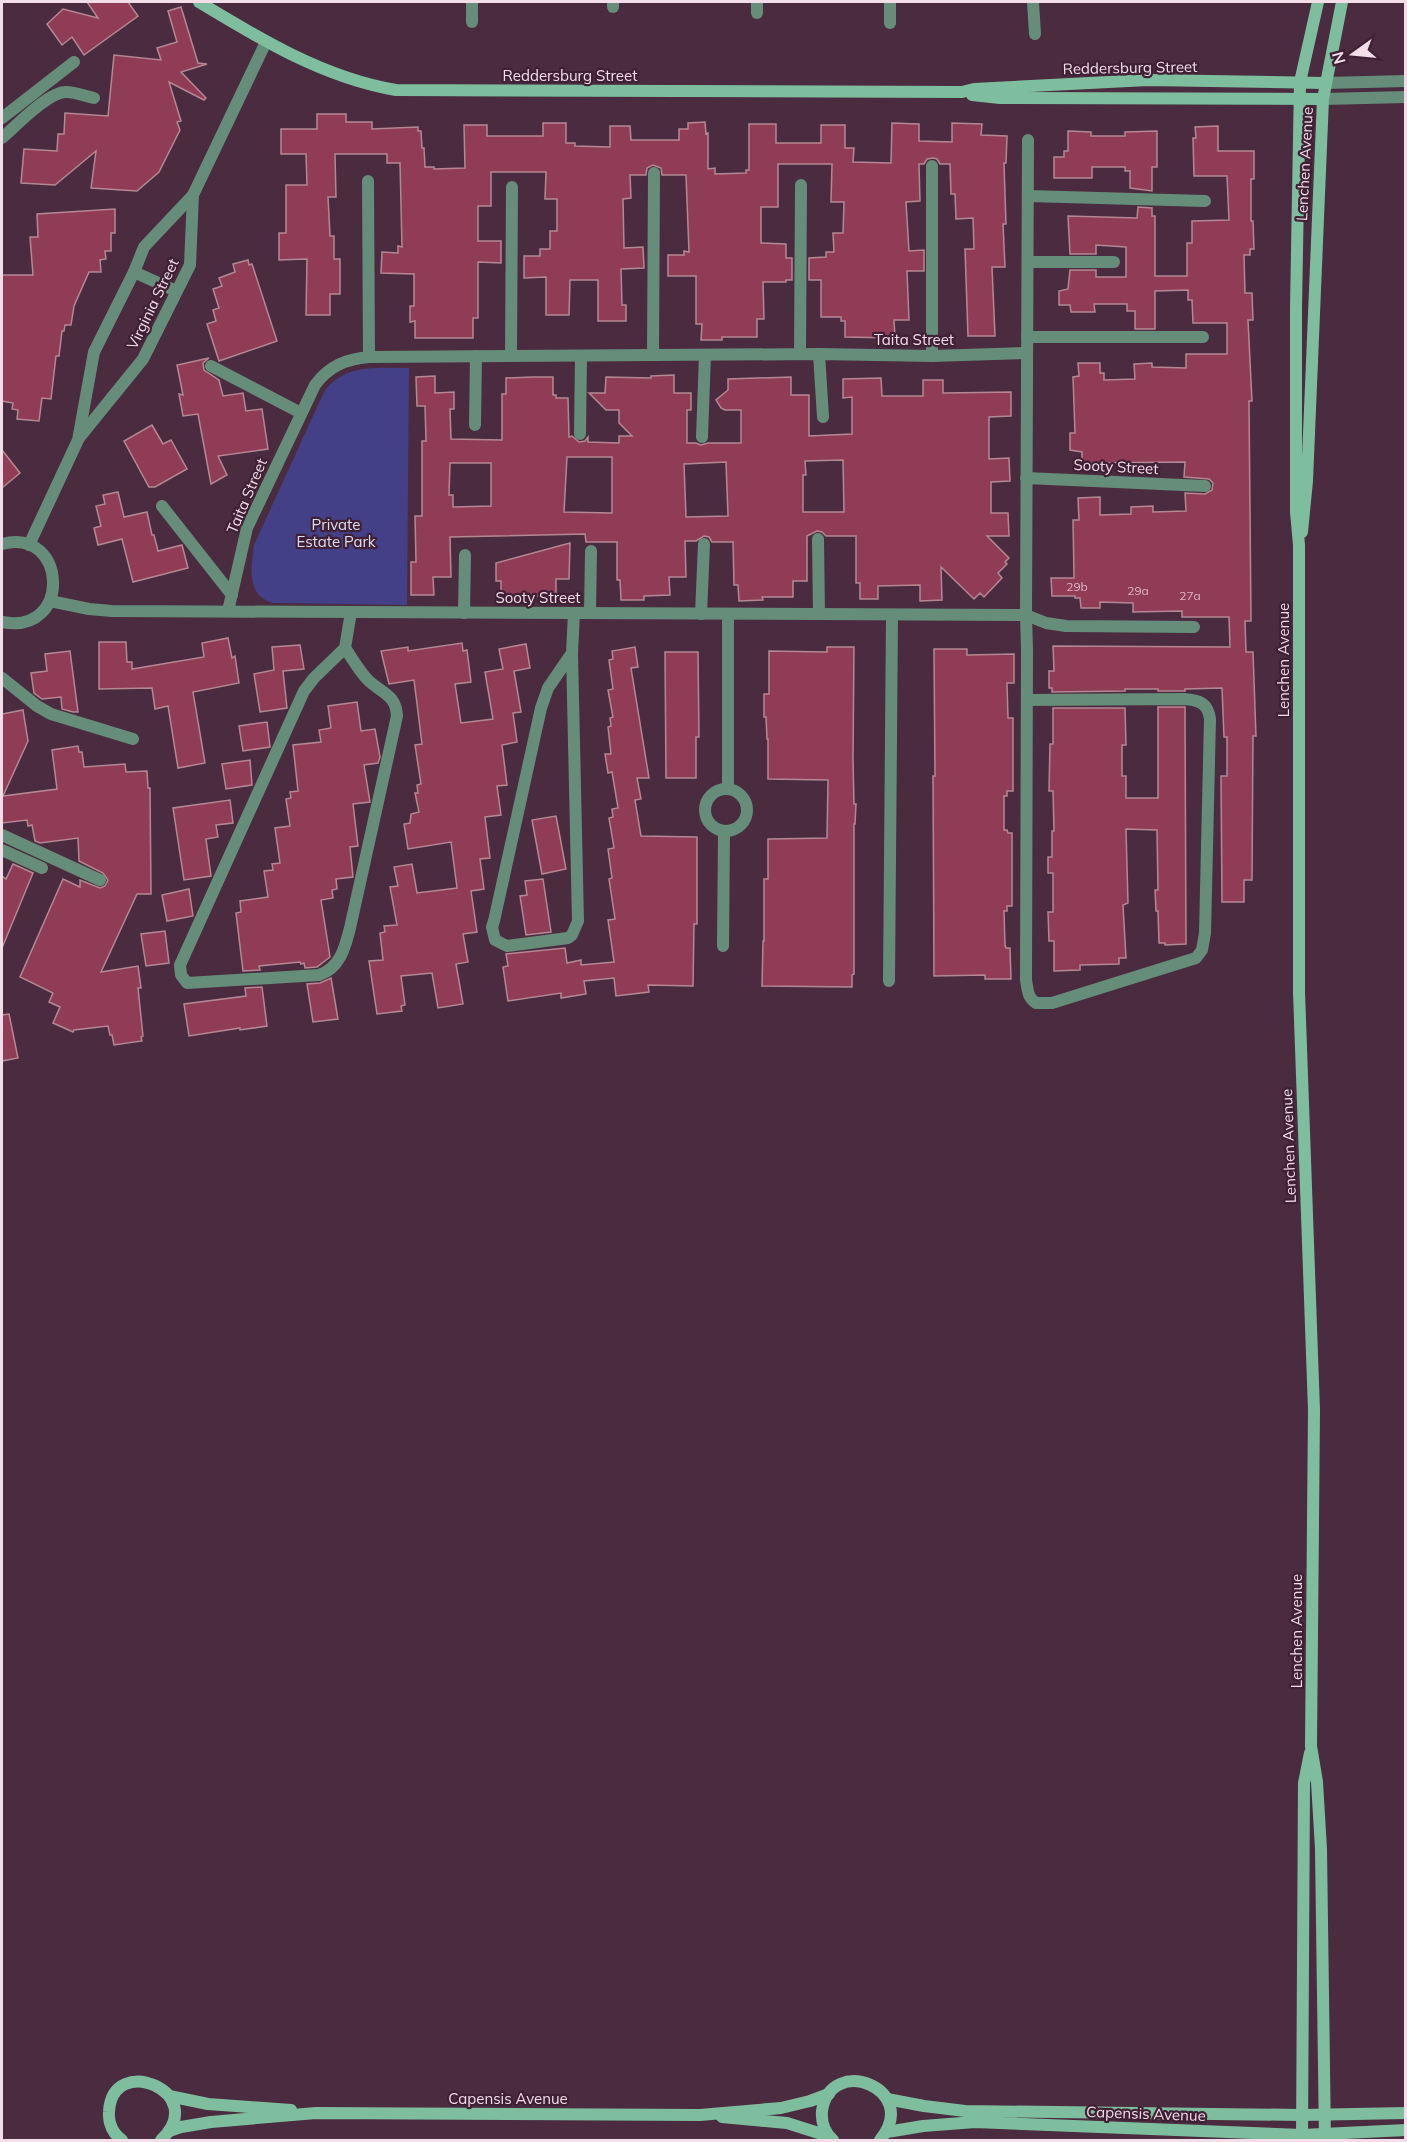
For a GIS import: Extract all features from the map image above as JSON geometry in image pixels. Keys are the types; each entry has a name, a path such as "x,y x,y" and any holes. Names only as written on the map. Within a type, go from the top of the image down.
{"street":[{"name":"Reddersburg Street","path":"199,2 266,42 351,79 396,90 962,92 974,89 1148,80 1325,83"},
{"path":"472,2 472,22"},
{"path":"890,2 890,23"},
{"path":"1033,2 1035,34"},
{"name":"Lenchen Avenue","path":"1318,2 1300,82 1299,99 1296,513 1299,545 1299,992 1314,1410 1311,1746 1317,1782 1321,1849 1325,2137"},
{"name":"Lenchen Avenue","path":"1299,545 1306,501 1323,99 1342,2"},
{"name":"Virginia Street","path":"78,440 94,352 144,247 193,195 266,42"},
{"path":"2,118 74,62"},
{"path":"1325,83 1406,81"},
{"path":"2,138 41,104 58,93 68,92 94,98"},
{"name":"Reddersburg Street","path":"962,92 1000,98 1323,99"},
{"path":"1323,99 1406,97"},
{"path":"1027,700 1184,699 1199,701 1206,705 1210,719 1205,933 1202,950 1196,958 1052,1003 1036,1003 1030,998 1026,980 1028,140"},
{"path":"932,166 933,356"},
{"path":"653,355 654,172"},
{"path":"368,182 369,357"},
{"path":"800,354 801,185"},
{"path":"511,356 513,187"},
{"name":"Virginia Street","path":"29,545 78,440 143,359 190,266 193,195"},
{"path":"1028,196 1205,201"},
{"path":"1028,262 1114,262"},
{"path":"134,272 176,291"},
{"path":"1028,337 1203,337"},
{"name":"Taita Street","path":"228,611 247,528 301,413 315,385 323,375 353,358 800,354 933,356 1027,353"},
{"path":"819,354 823,417"},
{"path":"702,437 705,355"},
{"path":"475,425 476,356"},
{"path":"580,356 580,434"},
{"path":"211,366 301,413"},
{"name":"Sooty Street","path":"1026,478 1205,486"},
{"path":"162,506 232,595"},
{"path":"818,538 819,614"},
{"path":"2,544 10,542 29,545 37,549 47,559 53,572 54,586 50,601 42,612 30,620 17,624 2,623"},
{"path":"702,614 704,544"},
{"path":"590,613 591,551"},
{"path":"464,613 465,555"},
{"name":"Sooty Street","path":"50,601 102,611 1026,615 1066,626 1194,627"},
{"path":"345,648 366,679 391,697 396,706 397,716 350,928 341,955 333,968 319,975 187,983 181,975 180,965 303,691 345,648 351,612"},
{"path":"572,653 548,688 541,708 492,927 495,940 507,946 568,938 572,935 578,921 572,653 574,613"},
{"path":"728,614 728,789"},
{"path":"889,981 892,615"},
{"path":"2,678 37,706 51,714 133,739"},
{"path":"728,789 740,795 747,808 743,822 732,830 724,831 717,829 707,819 705,804 714,793 728,789"},
{"path":"723,946 724,831"},
{"path":"2,836 100,880"},
{"path":"2,850 42,868"},
{"name":"Lenchen Avenue","path":"1302,2138 1304,1783 1311,1746"},
{"path":"122,2140 111,2128 108,2117 109,2106 113,2095 121,2087 141,2080 160,2086 169,2096 174,2113 173,2124 165,2136"},
{"name":"Capensis Avenue","path":"700,2115 781,2108 810,2101 829,2094 837,2086 848,2081 859,2080 870,2083 887,2099 965,2111 1302,2115 1406,2113"},
{"path":"829,2094 823,2103 822,2115 823,2126 831,2138"},
{"name":"Capensis Avenue","path":"169,2096 208,2104 316,2113 700,2115 787,2123 831,2138"},
{"path":"883,2136 891,2121 887,2099"},
{"name":"Capensis Avenue","path":"165,2136 182,2127 211,2122 316,2113"},
{"name":"Capensis Avenue","path":"883,2136 923,2126 975,2122 1302,2138 1406,2130"}],"green space":[{"name":"Private Estate Park","path":"409,368 407,605 273,603 264,599 258,594 252,580 254,545 324,392 341,376 362,369"}],"building":[{"path":"87,2 128,2 138,16 84,55 72,37 62,45 47,24 63,9 98,18"},
{"path":"181,7 198,63 207,64 181,72 206,98 204,100 169,82 181,121 177,122 180,130 159,172 137,191 91,188 96,151 55,185 21,183 24,149 57,151 58,134 64,134 65,113 108,116 114,55 161,60 157,48 177,42 168,11"},
{"path":"317,114 346,114 346,122 372,122 372,129 418,127 418,131 421,131 422,148 424,148 425,167 434,167 434,169 465,168 464,125 487,125 487,136 543,136 543,123 566,123 566,143 575,143 575,146 610,147 610,126 630,126 631,140 679,140 679,129 688,129 688,123 705,122 706,134 708,133 708,169 715,168 715,174 746,173 746,170 749,170 749,124 776,124 776,143 821,143 821,125 845,125 845,148 854,148 853,162 891,163 892,123 919,124 919,141 952,142 952,123 982,124 981,135 1007,136 1006,163 1004,163 1006,224 1003,224 1005,267 992,267 995,336 968,336 965,249 974,249 973,218 956,219 955,194 951,194 950,164 940,164 937,159 933,158 927,159 924,164 919,164 920,201 906,202 909,251 924,250 924,271 907,271 909,320 894,320 895,338 845,337 845,321 841,321 841,317 821,317 821,280 809,280 809,258 826,257 826,252 834,252 833,233 843,233 844,202 831,202 832,164 778,164 778,207 761,207 761,243 786,244 786,258 792,258 792,280 763,282 764,319 757,319 757,337 722,337 722,340 701,340 702,324 696,324 696,276 668,276 668,255 684,255 684,251 689,252 686,175 662,175 661,168 653,165 647,168 646,175 630,175 631,198 623,199 624,248 643,247 644,268 621,269 622,305 626,305 626,321 598,321 598,280 570,280 569,315 546,315 546,277 524,278 524,256 540,256 540,249 550,249 550,231 557,231 557,199 545,199 546,172 491,172 491,206 478,206 478,241 501,241 501,263 478,262 478,318 473,318 473,338 415,338 415,321 410,322 410,306 414,306 414,274 381,273 382,252 398,253 398,246 402,247 400,163 387,163 387,154 335,154 336,197 328,197 330,236 334,236 334,259 340,259 340,294 330,294 330,315 306,315 307,259 279,260 279,233 286,233 286,185 307,185 306,154 281,154 281,129 317,129"},
{"path":"1218,126 1218,151 1254,151 1251,221 1253,221 1254,249 1250,249 1250,255 1244,255 1245,293 1252,293 1253,320 1248,320 1252,401 1249,401 1251,621 1245,621 1246,652 1253,652 1256,736 1253,736 1252,880 1244,880 1244,902 1222,902 1221,776 1227,776 1227,737 1224,737 1222,688 1185,689 1185,691 1125,689 1125,691 1052,692 1052,688 1049,688 1049,671 1054,671 1053,646 1230,647 1229,617 1182,617 1182,611 1133,612 1133,603 1100,602 1100,608 1081,608 1080,598 1052,596 1051,578 1074,578 1073,520 1079,520 1078,498 1100,497 1100,515 1131,514 1131,507 1153,506 1153,512 1186,511 1185,493 1205,494 1212,490 1213,483 1209,479 1184,477 1185,462 1082,463 1082,452 1070,450 1070,433 1075,433 1073,377 1079,376 1078,363 1100,363 1100,373 1104,373 1104,380 1135,379 1134,364 1152,363 1152,367 1186,368 1186,354 1227,354 1227,323 1193,323 1192,300 1188,300 1188,290 1155,291 1155,329 1135,329 1135,311 1127,311 1127,304 1094,304 1095,312 1071,312 1070,305 1059,305 1059,291 1068,289 1070,270 1096,270 1096,277 1126,277 1126,247 1096,245 1096,254 1070,254 1068,216 1137,218 1138,207 1152,208 1152,216 1155,216 1155,276 1187,276 1187,243 1192,243 1192,221 1229,220 1227,176 1194,176 1195,127"},
{"path":"1068,131 1091,132 1091,136 1125,136 1125,132 1157,131 1157,167 1152,167 1152,191 1130,188 1130,171 1125,171 1125,167 1092,167 1092,178 1054,178 1054,157 1064,157 1064,151 1068,151"},
{"path":"115,209 115,233 111,233 111,251 105,251 106,259 100,260 101,272 89,272 74,306 71,325 65,325 62,331 59,356 56,356 51,399 42,398 39,421 17,419 18,410 12,409 13,403 2,401 2,275 33,275 30,237 38,237 37,214"},
{"path":"248,260 249,265 252,264 277,341 219,361 207,324 216,321 213,310 219,308 213,289 222,286 219,278 235,272 233,264"},
{"path":"209,358 203,363 204,370 219,380 223,396 243,393 246,411 262,409 268,449 218,456 227,475 211,484 198,414 183,416 179,394 183,395 177,365"},
{"path":"674,375 674,393 691,393 691,410 687,410 687,443 701,445 741,443 741,410 725,410 716,400 728,390 728,379 791,377 791,395 809,395 809,436 852,434 852,397 843,398 843,379 881,378 882,396 923,396 923,380 943,380 943,393 1011,392 1011,416 989,417 989,459 1009,458 1010,481 991,482 991,513 1008,513 1009,536 987,536 1009,558 1005,562 1007,564 998,573 1002,578 984,597 980,593 974,599 941,567 942,600 920,601 920,585 878,586 878,599 860,599 860,583 856,583 856,536 826,536 817,531 807,536 807,581 793,581 793,597 762,597 763,600 739,601 738,585 734,585 733,542 712,542 709,537 704,536 696,541 685,541 686,577 669,577 670,595 644,596 644,600 621,600 620,580 617,580 617,542 586,542 585,534 450,537 451,577 433,577 434,595 411,595 411,562 416,562 415,516 422,516 422,441 426,441 425,406 417,406 416,377 435,376 435,393 454,392 454,409 450,409 451,439 502,440 502,394 506,394 506,378 553,377 553,395 556,395 556,398 568,398 569,437 572,436 579,442 585,441 588,437 588,442 619,443 619,436 632,436 619,423 619,410 606,410 589,393 605,393 606,377 651,378 651,376","holes":["567,457 612,457 612,513 564,512","843,460 844,512 803,512 805,461","726,462 728,516 686,517 684,464","450,463 491,463 491,506 453,507 453,495 449,495"]},
{"path":"152,425 163,444 171,440 187,469 155,487 149,487 124,441"},
{"path":"2,450 20,473 2,488"},
{"path":"118,492 124,517 147,512 158,551 182,545 188,568 133,582 122,539 98,545 94,528 101,526 96,506 105,504 103,495"},
{"path":"570,543 569,579 556,579 556,596 501,598 501,581 496,581 496,563"},
{"path":"228,638 232,658 235,656 239,683 193,692 205,763 178,768 168,706 155,709 152,688 99,689 99,642 126,642 127,662 132,662 132,669 204,657 202,643"},
{"path":"462,643 463,651 467,650 471,682 455,684 461,723 493,719 485,672 503,669 499,649 526,644 530,668 514,671 521,712 513,713 517,742 502,745 507,785 497,786 501,815 485,817 490,858 480,859 484,889 471,891 477,932 463,934 468,962 456,964 463,1004 438,1008 432,973 401,976 405,1005 401,1006 402,1011 377,1014 369,961 383,960 380,933 385,932 384,926 397,925 390,887 398,886 394,867 412,864 417,893 457,888 451,842 408,849 404,824 410,823 411,814 419,812 415,793 418,793 417,785 421,784 415,745 422,744 414,680 389,684 381,651 408,647 408,651"},
{"path":"300,645 304,669 283,671 287,708 260,712 254,674 274,670 272,647"},
{"path":"635,647 638,667 631,668 649,778 637,778 641,799 635,800 641,836 697,837 697,924 694,924 693,986 648,985 649,992 616,996 614,978 584,981 586,994 561,998 561,993 508,1001 503,967 508,966 506,954 565,948 567,963 581,960 581,965 614,962 608,920 615,919 609,879 612,878 608,849 614,848 609,818 613,817 612,809 618,808 612,772 608,773 605,754 611,754 608,727 611,726 610,718 613,717 608,690 613,689 609,660 613,659 612,651"},
{"path":"827,647 854,647 853,759 854,804 856,804 852,987 762,986 764,879 768,879 768,839 827,838 828,780 768,779 768,739 766,717 764,717 764,694 769,694 769,651 827,652"},
{"path":"934,649 967,649 967,655 1014,654 1014,683 1007,683 1008,718 1013,718 1013,791 1007,791 1007,796 1004,796 1004,830 1012,833 1012,906 1007,906 1007,911 1004,911 1005,945 1006,948 1010,948 1011,979 985,979 985,975 934,976"},
{"path":"70,651 78,712 62,709 61,697 42,699 34,693 31,673 47,671 45,654"},
{"path":"665,652 698,652 699,737 696,737 696,778 666,778"},
{"path":"357,702 361,731 375,729 380,757 378,763 364,765 370,802 353,804 358,846 350,847 353,877 336,879 337,889 332,890 333,898 321,900 330,957 317,967 305,968 304,963 300,962 259,966 260,970 243,971 236,913 241,912 240,901 268,897 264,871 273,870 272,864 280,863 275,828 290,826 286,799 291,798 290,792 298,791 293,745 321,742 319,730 331,728 328,706"},
{"path":"1158,707 1185,707 1186,944 1159,943 1155,890 1158,890 1157,830 1126,829 1128,903 1123,905 1126,958 1119,958 1119,964 1080,965 1080,970 1054,971 1054,941 1049,941 1048,912 1053,912 1053,873 1048,873 1048,857 1052,857 1052,831 1054,831 1053,791 1049,791 1053,708 1125,708 1126,745 1122,745 1122,776 1126,776 1126,798 1158,798"},
{"path":"23,710 28,741 3,796 57,789 52,750 78,746 79,752 82,752 84,767 125,764 126,772 147,771 148,788 150,788 151,894 137,894 101,972 138,966 141,988 138,988 142,1041 114,1045 108,1026 74,1030 73,1032 53,1023 60,1007 49,1002 53,993 20,977 63,879 80,887 80,880 100,888 105,886 108,880 103,873 79,861 78,838 40,843 35,841 32,825 28,826 27,820 2,823 2,714"},
{"path":"267,722 270,747 243,751 239,726"},
{"path":"250,760 252,785 226,789 222,764"},
{"path":"230,800 233,823 216,825 218,837 206,839 211,876 184,880 173,808"},
{"path":"556,816 566,869 542,874 532,820"},
{"path":"13,864 33,873 2,948 2,876 6,879"},
{"path":"543,879 551,932 526,935 520,896 527,895 525,881"},
{"path":"189,889 193,916 167,921 162,895"},
{"path":"165,931 169,963 146,966 141,934"},
{"path":"331,978 338,1019 313,1022 307,984 320,983"},
{"path":"262,987 267,1026 189,1036 184,1004 246,996 245,988"},
{"path":"9,1014 18,1058 2,1061 2,1015"}]}
